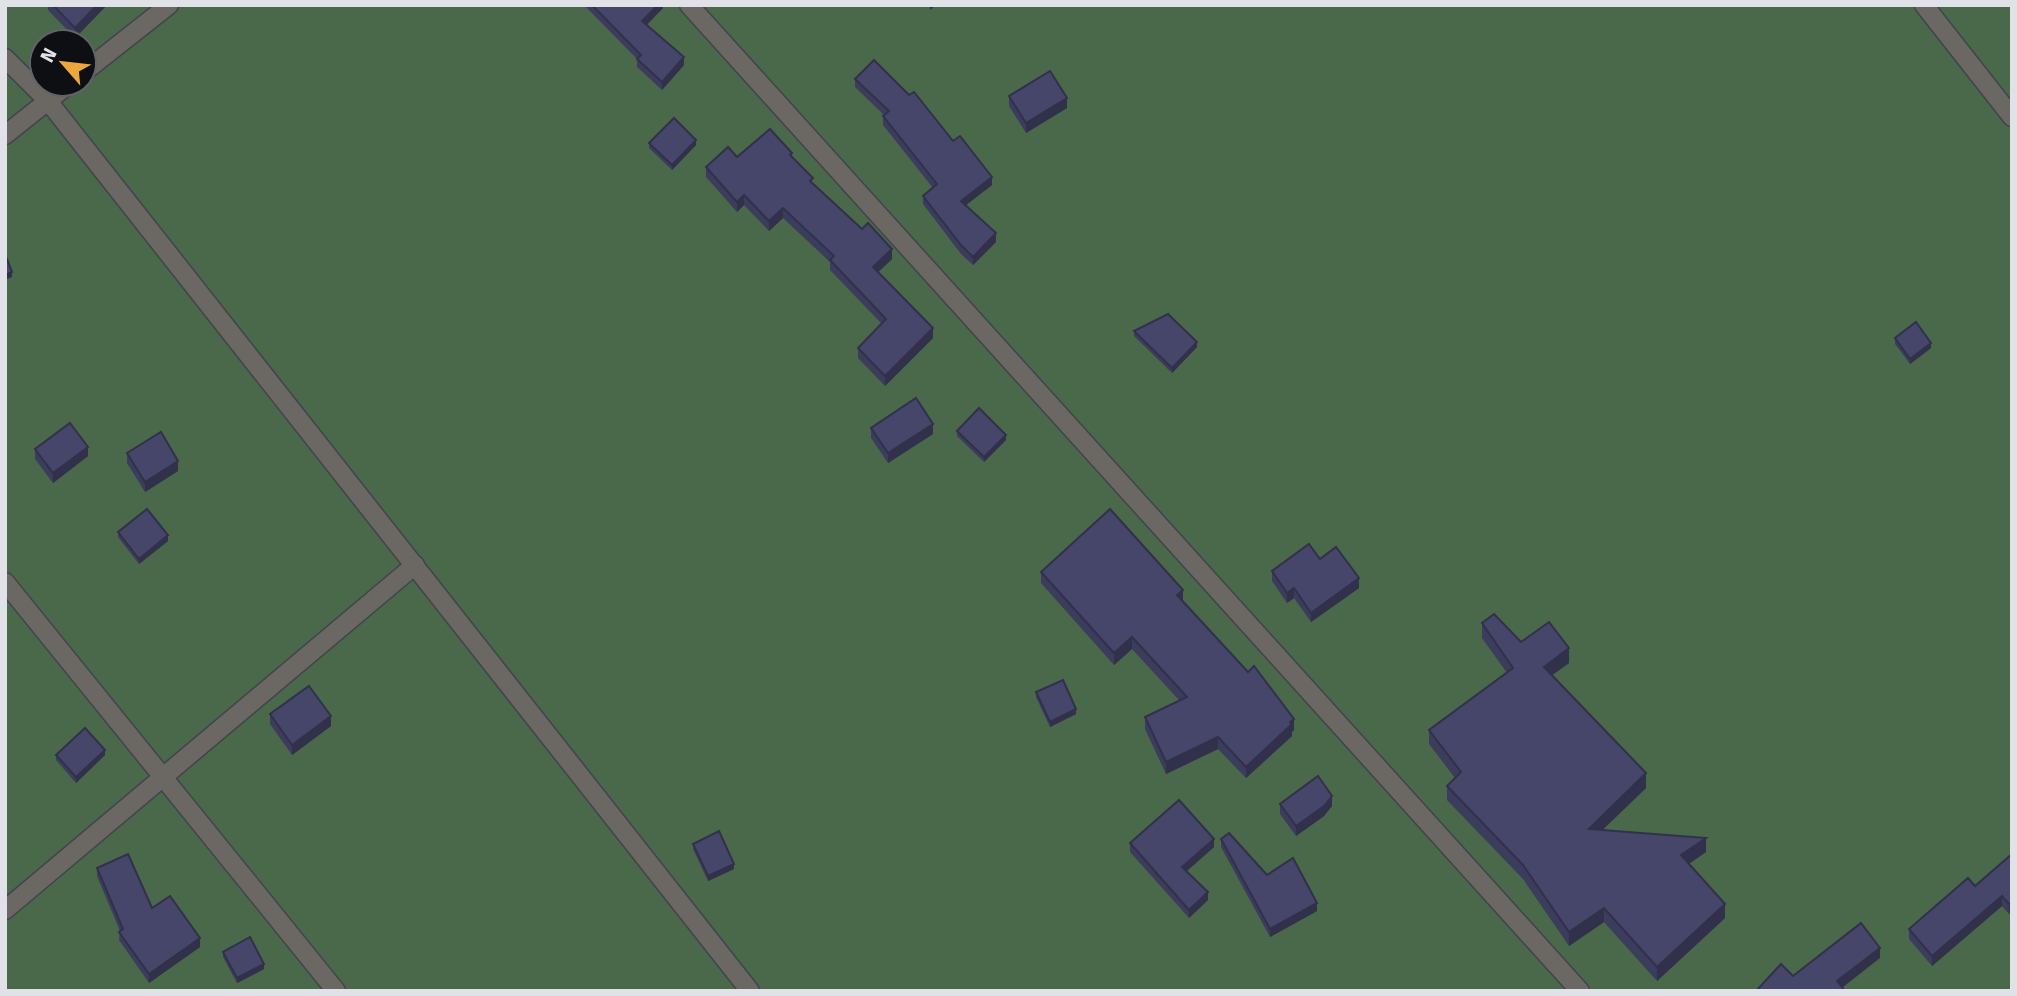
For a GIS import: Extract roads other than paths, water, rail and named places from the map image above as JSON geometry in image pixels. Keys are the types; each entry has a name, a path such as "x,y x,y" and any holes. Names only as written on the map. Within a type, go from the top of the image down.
{"street":[{"path":"98,61 169,5"},
{"path":"690,5 1580,991"},
{"path":"1924,5 2012,117"},
{"path":"5,58 48,101 750,991"},
{"path":"5,135 52,98"},
{"path":"5,909 415,565"},
{"path":"5,582 335,991"}]}
